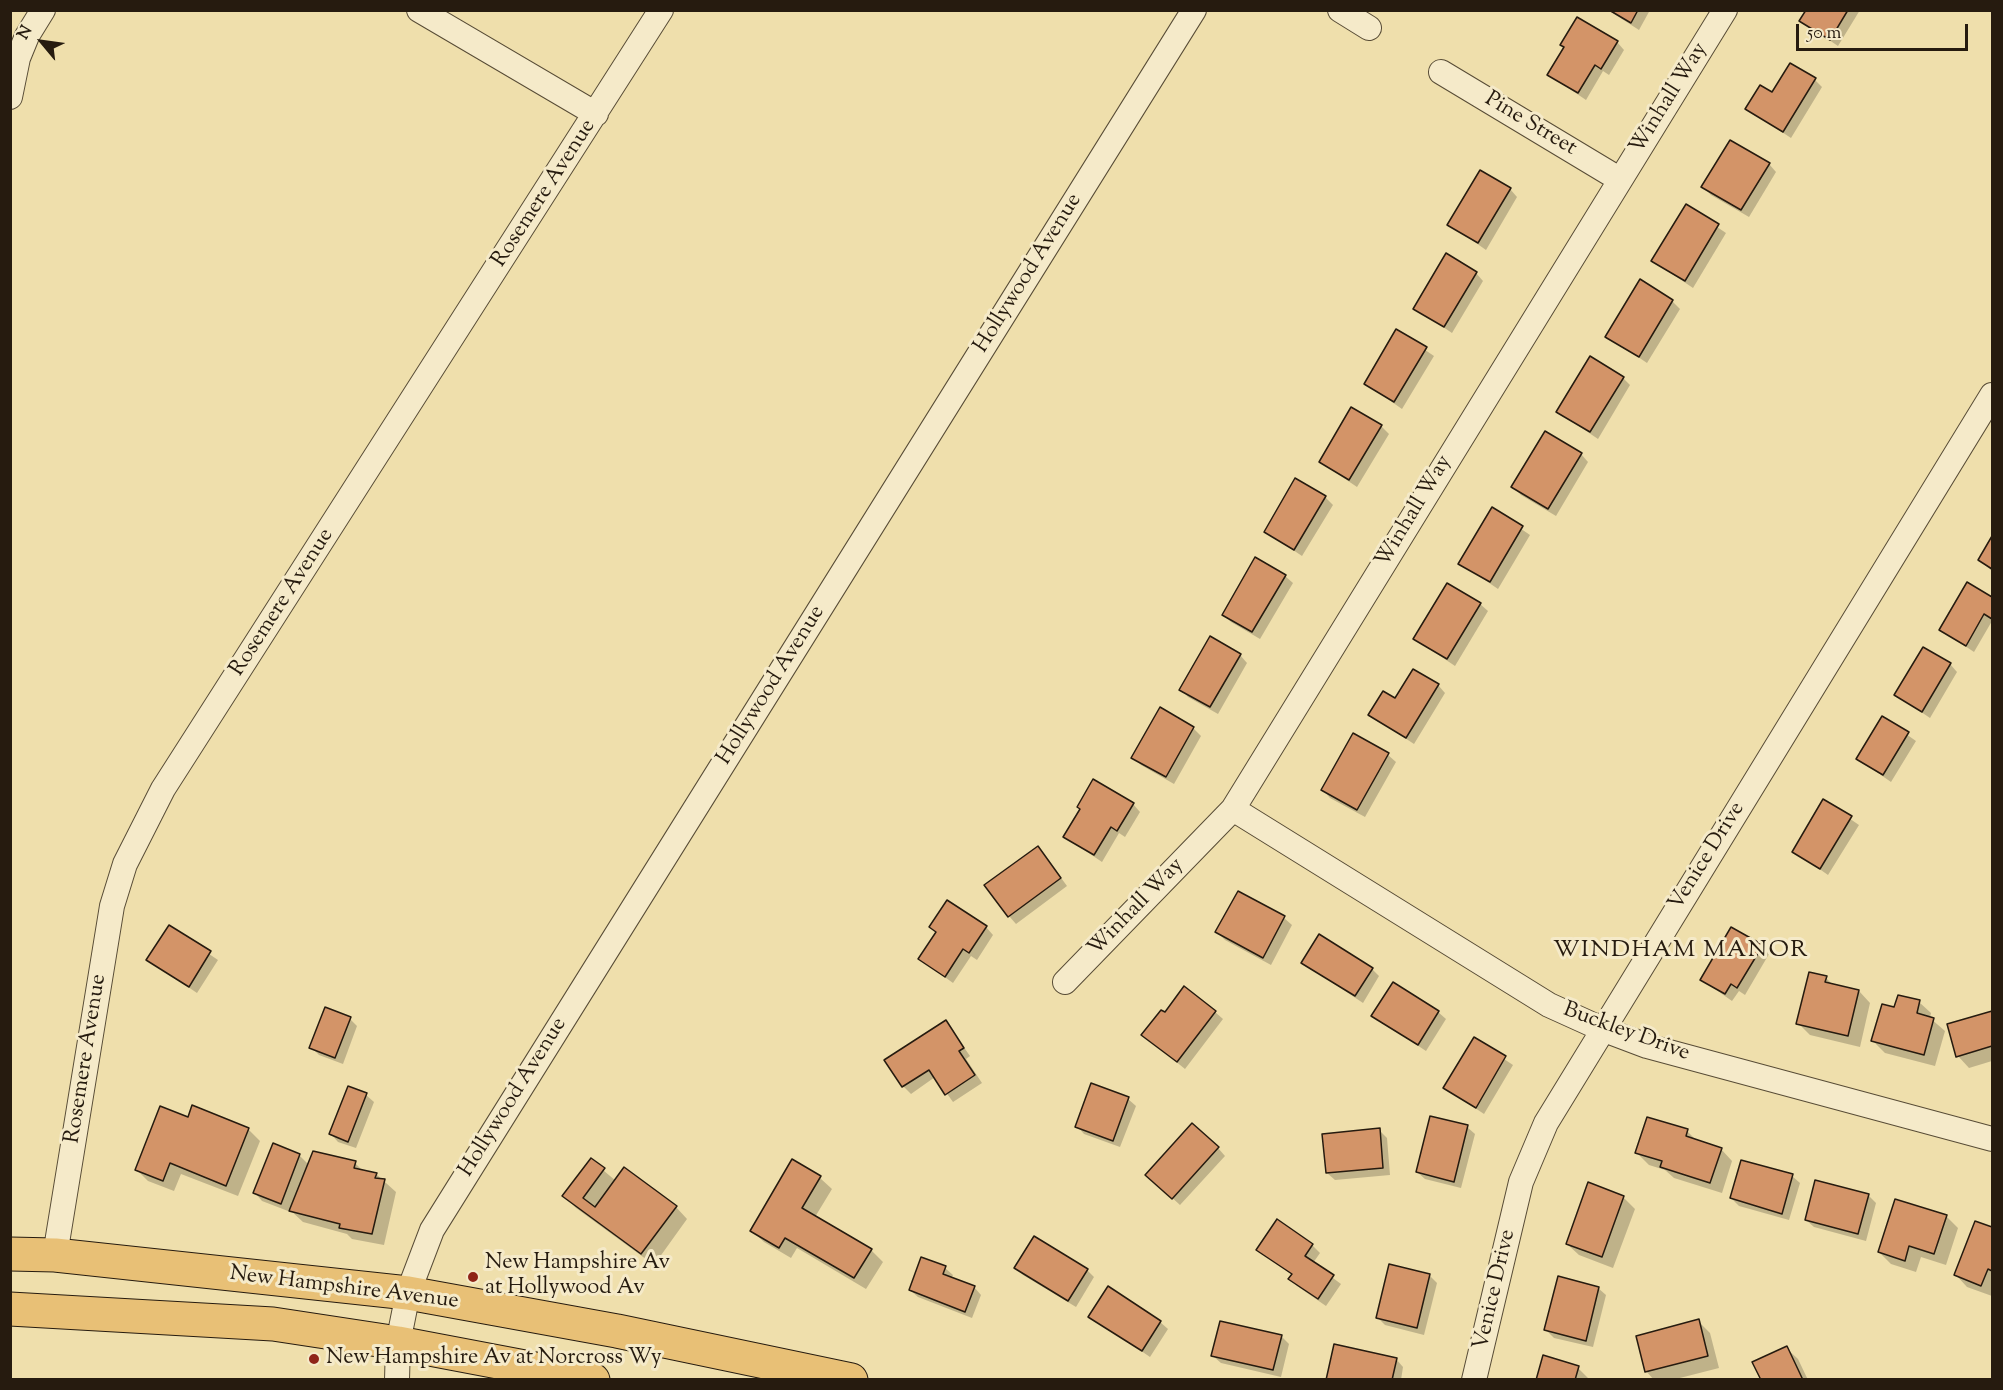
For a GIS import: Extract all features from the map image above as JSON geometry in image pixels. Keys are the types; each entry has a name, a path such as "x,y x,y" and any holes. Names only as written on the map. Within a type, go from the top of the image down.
{"main road":[{"name":"New Hampshire Avenue","path":"10,1254 55,1255 408,1293 617,1330 850,1380"},
{"name":"New Hampshire Avenue","path":"10,1309 273,1324 399,1343 593,1380"}],"street":[{"path":"10,97 18,58 27,36 43,10"},
{"path":"419,10 596,114"},
{"name":"Rosemere Avenue","path":"55,1255 112,906 125,864 163,789 661,10"},
{"name":"Hollywood Avenue","path":"397,1380 399,1343 408,1293 432,1230 1194,10"},
{"path":"1340,10 1369,28"},
{"name":"Winhall Way","path":"1065,982 1233,809 1725,10"},
{"name":"Pine Street","path":"1442,72 1620,179"},
{"name":"Venice Drive","path":"1474,1380 1521,1182 1546,1123 1992,395"},
{"name":"Buckley Drive","path":"1233,809 1549,1005 1602,1029 1647,1046 1992,1139"}],"building":[{"path":"1609,10 1638,10 1631,23"},
{"path":"1806,10 1848,10 1830,40 1799,21"},
{"path":"1577,17 1618,41 1601,69 1595,65 1578,93 1547,75 1564,47 1560,45"},
{"path":"1790,63 1816,78 1783,132 1745,109 1760,85 1772,92"},
{"path":"1730,140 1770,163 1741,210 1701,187"},
{"path":"1480,170 1511,188 1478,243 1447,225"},
{"path":"1686,204 1719,224 1685,281 1651,261"},
{"path":"1446,253 1477,272 1444,327 1413,309"},
{"path":"1640,279 1673,300 1639,357 1605,337"},
{"path":"1396,329 1427,347 1394,402 1364,384"},
{"path":"1590,356 1624,377 1590,432 1556,412"},
{"path":"1351,407 1382,425 1349,480 1319,462"},
{"path":"1545,431 1582,453 1548,509 1511,487"},
{"path":"1295,478 1326,496 1294,550 1264,532"},
{"path":"1492,507 1523,526 1490,582 1458,564"},
{"path":"1992,536 1992,569 1978,560"},
{"path":"1255,557 1286,575 1252,632 1222,615"},
{"path":"1967,582 1992,597 1992,619 1984,614 1966,646 1939,630"},
{"path":"1447,583 1481,603 1447,659 1413,639"},
{"path":"1210,636 1241,654 1210,707 1179,690"},
{"path":"1923,647 1951,663 1922,712 1894,695"},
{"path":"1413,669 1439,684 1406,738 1368,715 1383,691 1395,698"},
{"path":"1160,707 1194,727 1166,777 1131,758"},
{"path":"1882,716 1909,732 1883,775 1856,759"},
{"path":"1353,733 1389,753 1357,810 1321,790"},
{"path":"1093,779 1134,803 1117,831 1111,827 1094,855 1063,837 1080,809 1077,807"},
{"path":"1823,799 1852,816 1820,869 1792,852"},
{"path":"1038,846 1061,878 1008,917 984,885"},
{"path":"1238,891 1285,916 1263,958 1215,932"},
{"path":"947,900 987,926 969,953 963,949 945,977 918,959 936,932 929,927"},
{"path":"169,925 211,951 189,987 146,960"},
{"path":"1731,927 1763,945 1737,988 1731,984 1725,994 1700,980"},
{"path":"1319,934 1373,968 1355,996 1301,963"},
{"path":"1809,972 1827,976 1825,982 1859,990 1848,1036 1796,1024"},
{"path":"1393,982 1439,1011 1418,1045 1371,1016"},
{"path":"1184,986 1216,1011 1177,1062 1141,1035 1161,1010 1165,1012"},
{"path":"1898,995 1920,1000 1917,1013 1934,1018 1924,1055 1871,1041 1882,1004 1894,1007"},
{"path":"325,1007 351,1017 335,1058 309,1048"},
{"path":"1992,1011 1992,1046 1956,1057 1947,1024"},
{"path":"946,1020 964,1048 959,1051 975,1075 945,1095 929,1070 902,1087 884,1060"},
{"path":"1474,1037 1506,1056 1476,1108 1443,1088"},
{"path":"1091,1083 1129,1097 1113,1141 1075,1127"},
{"path":"348,1086 367,1093 348,1142 329,1134"},
{"path":"192,1105 249,1128 226,1186 170,1163 163,1181 135,1170 160,1106 188,1117"},
{"path":"1430,1116 1468,1125 1454,1182 1416,1172"},
{"path":"1647,1117 1688,1129 1686,1136 1722,1148 1710,1183 1660,1167 1662,1161 1635,1153"},
{"path":"1192,1123 1219,1147 1172,1199 1145,1175"},
{"path":"1380,1128 1383,1168 1326,1173 1322,1134"},
{"path":"273,1143 300,1154 281,1204 253,1193"},
{"path":"313,1151 356,1161 354,1168 377,1173 375,1178 385,1179 372,1234 339,1228 340,1224 289,1211"},
{"path":"591,1158 605,1168 583,1198 595,1207 624,1167 677,1206 641,1254 562,1196"},
{"path":"792,1159 821,1176 802,1208 872,1249 854,1278 785,1238 779,1248 750,1231"},
{"path":"1741,1160 1793,1174 1782,1214 1730,1198"},
{"path":"1815,1180 1869,1194 1858,1234 1805,1220"},
{"path":"1588,1182 1624,1196 1602,1257 1566,1244"},
{"path":"1895,1199 1947,1215 1934,1254 1909,1246 1905,1261 1878,1252"},
{"path":"1277,1219 1313,1244 1305,1256 1334,1275 1318,1299 1288,1279 1292,1274 1256,1250"},
{"path":"1975,1221 1992,1227 1992,1271 1988,1269 1981,1286 1954,1275"},
{"path":"1034,1236 1088,1269 1068,1301 1014,1268"},
{"path":"921,1257 946,1266 943,1274 975,1286 965,1312 909,1290"},
{"path":"1389,1264 1430,1274 1417,1328 1376,1318"},
{"path":"1558,1276 1599,1287 1586,1341 1544,1330"},
{"path":"1108,1286 1161,1321 1142,1351 1088,1317"},
{"path":"1699,1319 1708,1356 1645,1372 1636,1336"},
{"path":"1220,1321 1282,1335 1273,1370 1211,1356"},
{"path":"1334,1344 1397,1358 1392,1380 1326,1380"},
{"path":"1787,1346 1803,1380 1761,1380 1752,1362"},
{"path":"1543,1355 1579,1366 1575,1380 1536,1380"}],"place":[{"name":"New Hampshire Av at Hollywood Av","path":"473,1277"},
{"name":"New Hampshire Av at Norcross Wy","path":"314,1359"}],"district":[{"name":"WINDHAM MANOR","path":"1681,952"}]}
